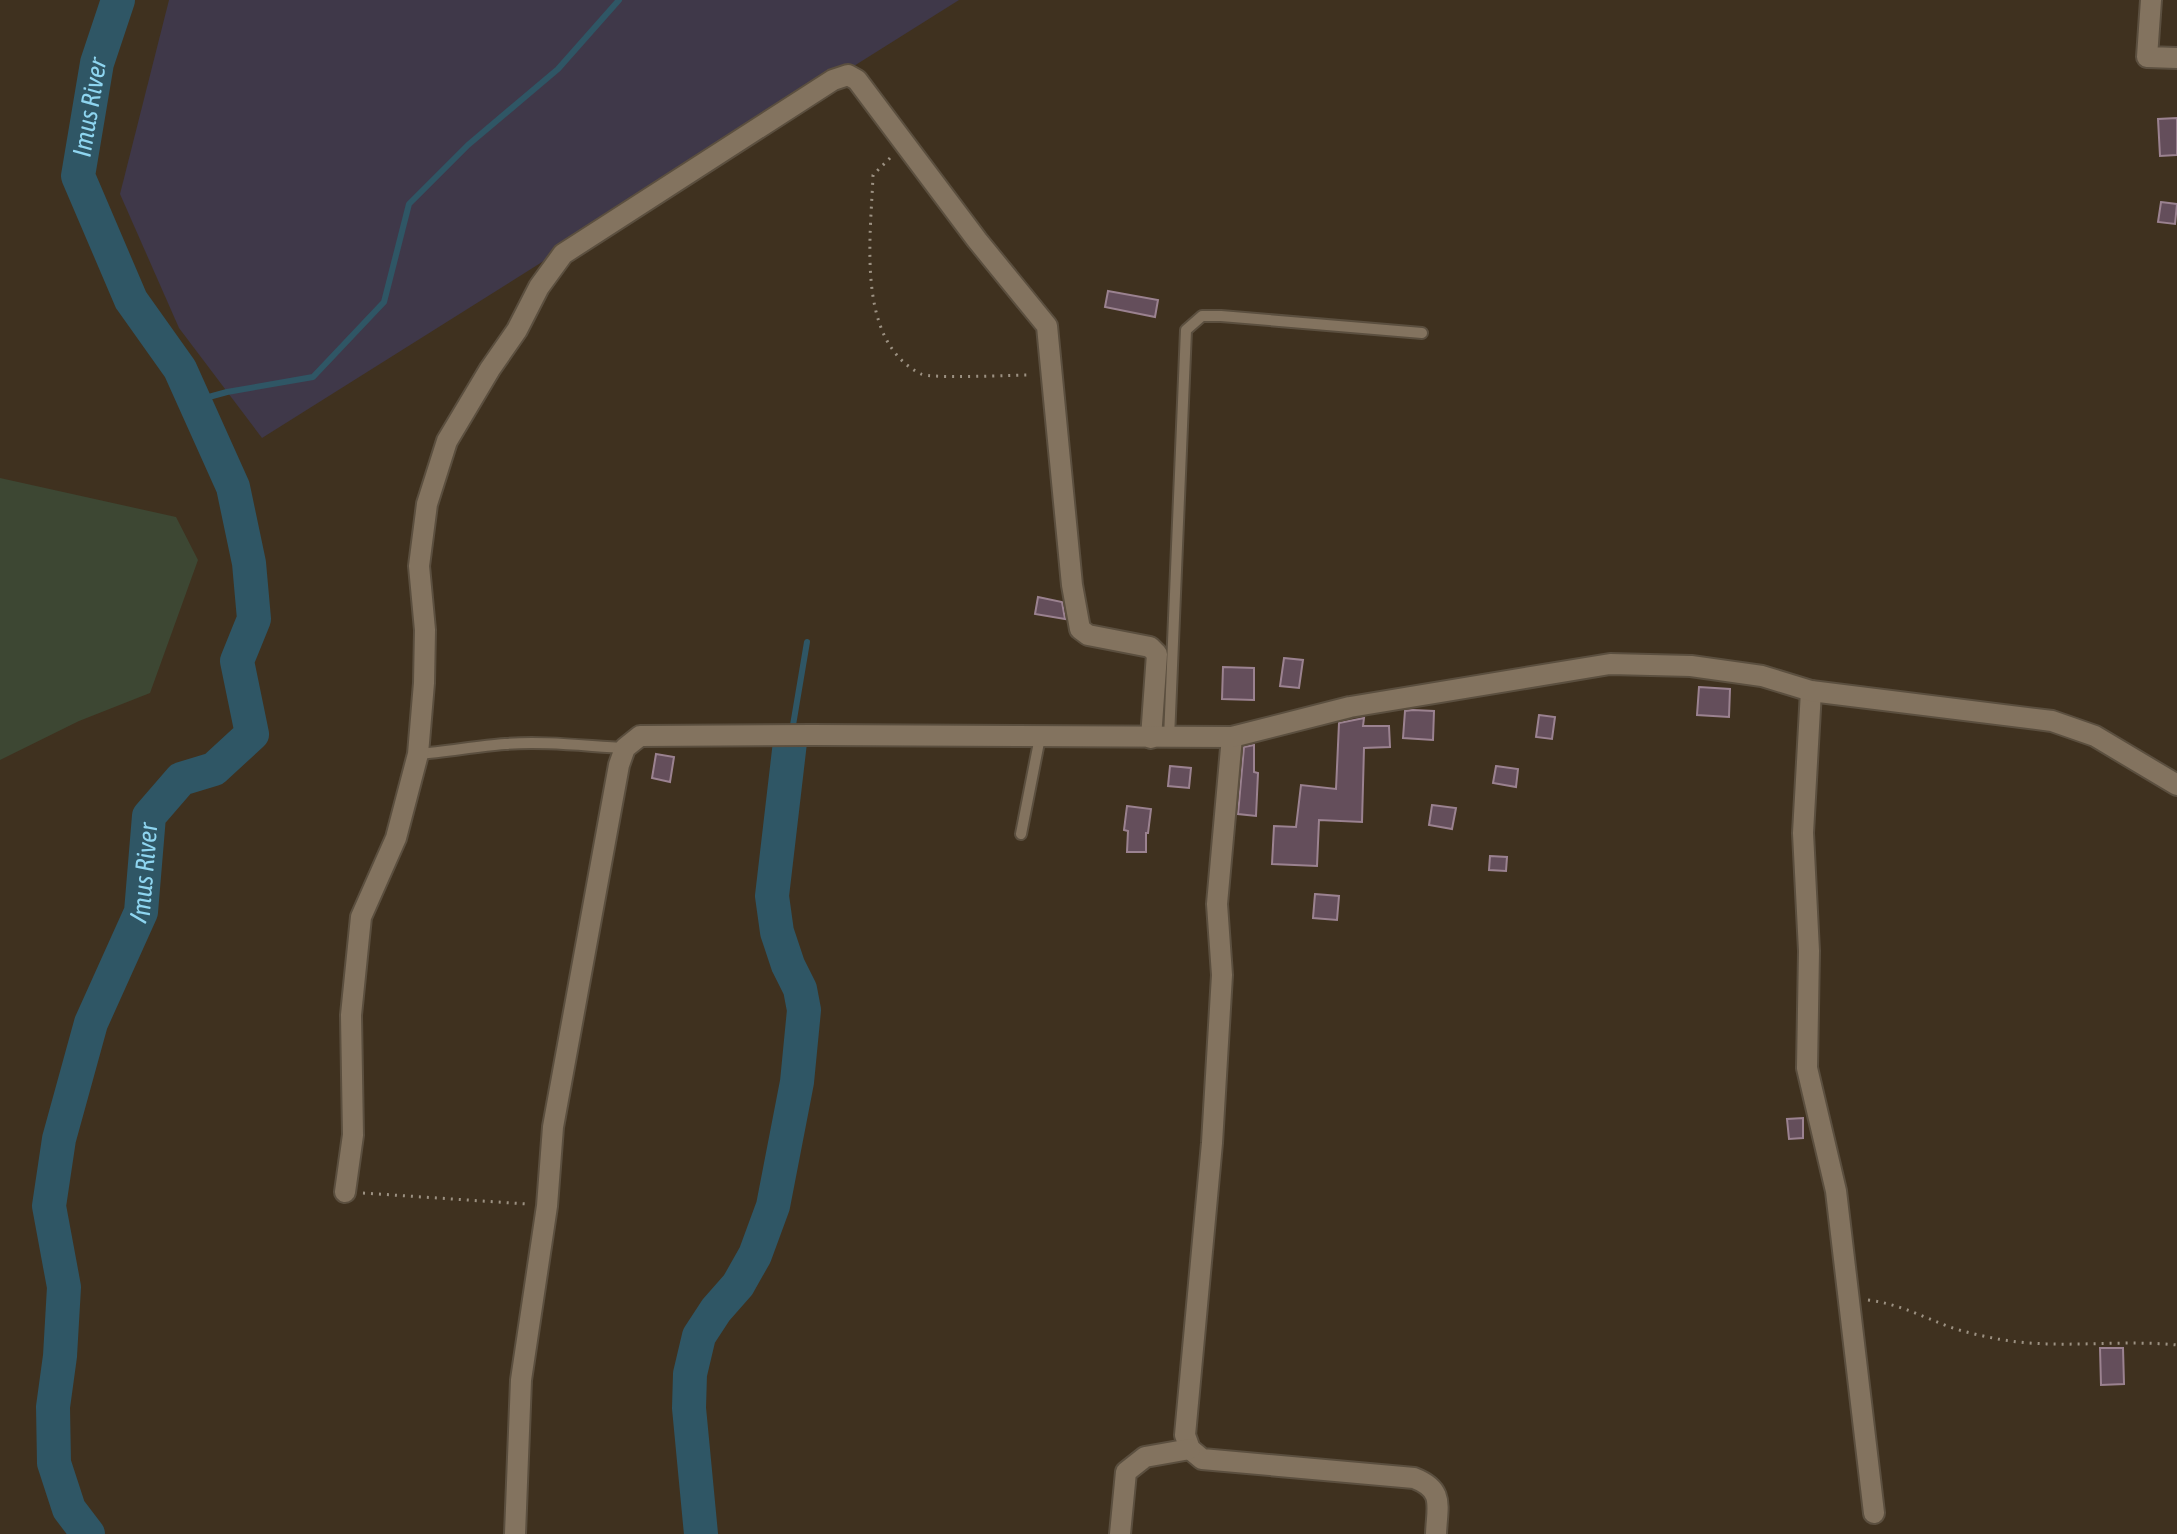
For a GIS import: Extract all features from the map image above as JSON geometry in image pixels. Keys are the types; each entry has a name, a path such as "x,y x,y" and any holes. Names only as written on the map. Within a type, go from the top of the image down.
{"street":[{"path":"2151,0 2147,57 2177,58"},
{"path":"345,1192 353,1135 351,1015 361,917 396,838 418,754 425,630 419,566 427,504 447,441 517,330 539,287 563,254 833,80 848,75 857,80 977,240 1047,326 1072,585 1080,629 1088,635 1150,647 1157,654 1160,738"},
{"path":"515,1534 521,1380 547,1206 553,1127 619,765 625,748 640,736 1232,737 1350,707 1610,664 1691,666 1762,676 1811,691 2052,721 2095,736 2177,785"},
{"path":"1811,691 1803,833 1809,951 1807,1068 1836,1191 1874,1513"},
{"path":"1232,737 1217,904 1222,975 1212,1143 1185,1435 1190,1449 1202,1459 1414,1478 1429,1484 1438,1496 1436,1534"},
{"path":"1120,1534 1126,1472 1145,1457 1190,1449"}],"lane":[{"path":"1160,738 1186,330 1202,316 1221,316 1422,333"},
{"path":"1021,834 1040,737"},
{"path":"418,754 505,744 625,748"}],"path":[{"path":"904,142 873,175 870,262 875,313 894,354 923,376 1052,374"},
{"path":"345,1192 547,1206"},
{"path":"1850,1300 1885,1302 1951,1327 1999,1339 2055,1345 2128,1342 2177,1345"}],"shaded area":[{"path":"169,0 959,0 262,438 179,328 120,194"}],"green space":[{"path":"0,478 176,517 198,560 150,693 79,721 0,760"}],"building":[{"path":"2177,118 2177,155 2160,156 2158,119"},
{"path":"2161,202 2177,204 2175,224 2158,222"},
{"path":"1108,291 1158,300 1155,317 1105,307"},
{"path":"1038,597 1062,602 1065,619 1035,614"},
{"path":"1284,658 1303,660 1299,688 1280,686"},
{"path":"1223,667 1254,668 1254,700 1222,699"},
{"path":"1699,687 1730,689 1729,717 1697,715"},
{"path":"1405,711 1434,711 1433,740 1403,738"},
{"path":"1539,715 1555,717 1552,739 1536,737"},
{"path":"1364,718 1363,726 1389,726 1390,747 1364,748 1362,822 1319,820 1317,866 1272,864 1274,826 1296,827 1301,785 1336,789 1339,723"},
{"path":"1254,745 1254,772 1258,773 1256,816 1238,814 1244,747"},
{"path":"656,754 674,757 670,782 652,778"},
{"path":"1170,766 1191,768 1189,788 1168,786"},
{"path":"1496,766 1518,769 1516,787 1493,783"},
{"path":"1432,805 1456,808 1452,829 1429,825"},
{"path":"1127,806 1151,809 1146,852 1127,852 1128,831 1124,830"},
{"path":"1490,856 1507,857 1506,871 1489,870"},
{"path":"1315,894 1339,896 1337,920 1313,918"},
{"path":"1803,1118 1803,1138 1789,1139 1787,1119"},
{"path":"2100,1348 2123,1348 2124,1384 2101,1385"}],"waterway":[{"name":"Imus River","path":"88,1534 69,1509 54,1463 53,1407 64,1287 49,1206 59,1139 91,1023 141,912 149,816 181,779 214,769 252,734 237,661 254,619 249,563 233,487 180,369 131,300 78,176 97,63 118,0"},
{"path":"194,401 313,377 384,302 409,204 468,145 558,69 619,0"},
{"path":"792,731 807,642"},
{"path":"701,1534 689,1408 690,1374 699,1336 738,1285 755,1255 773,1206 797,1082 804,1010 800,989 777,932 772,896 790,742"}]}
